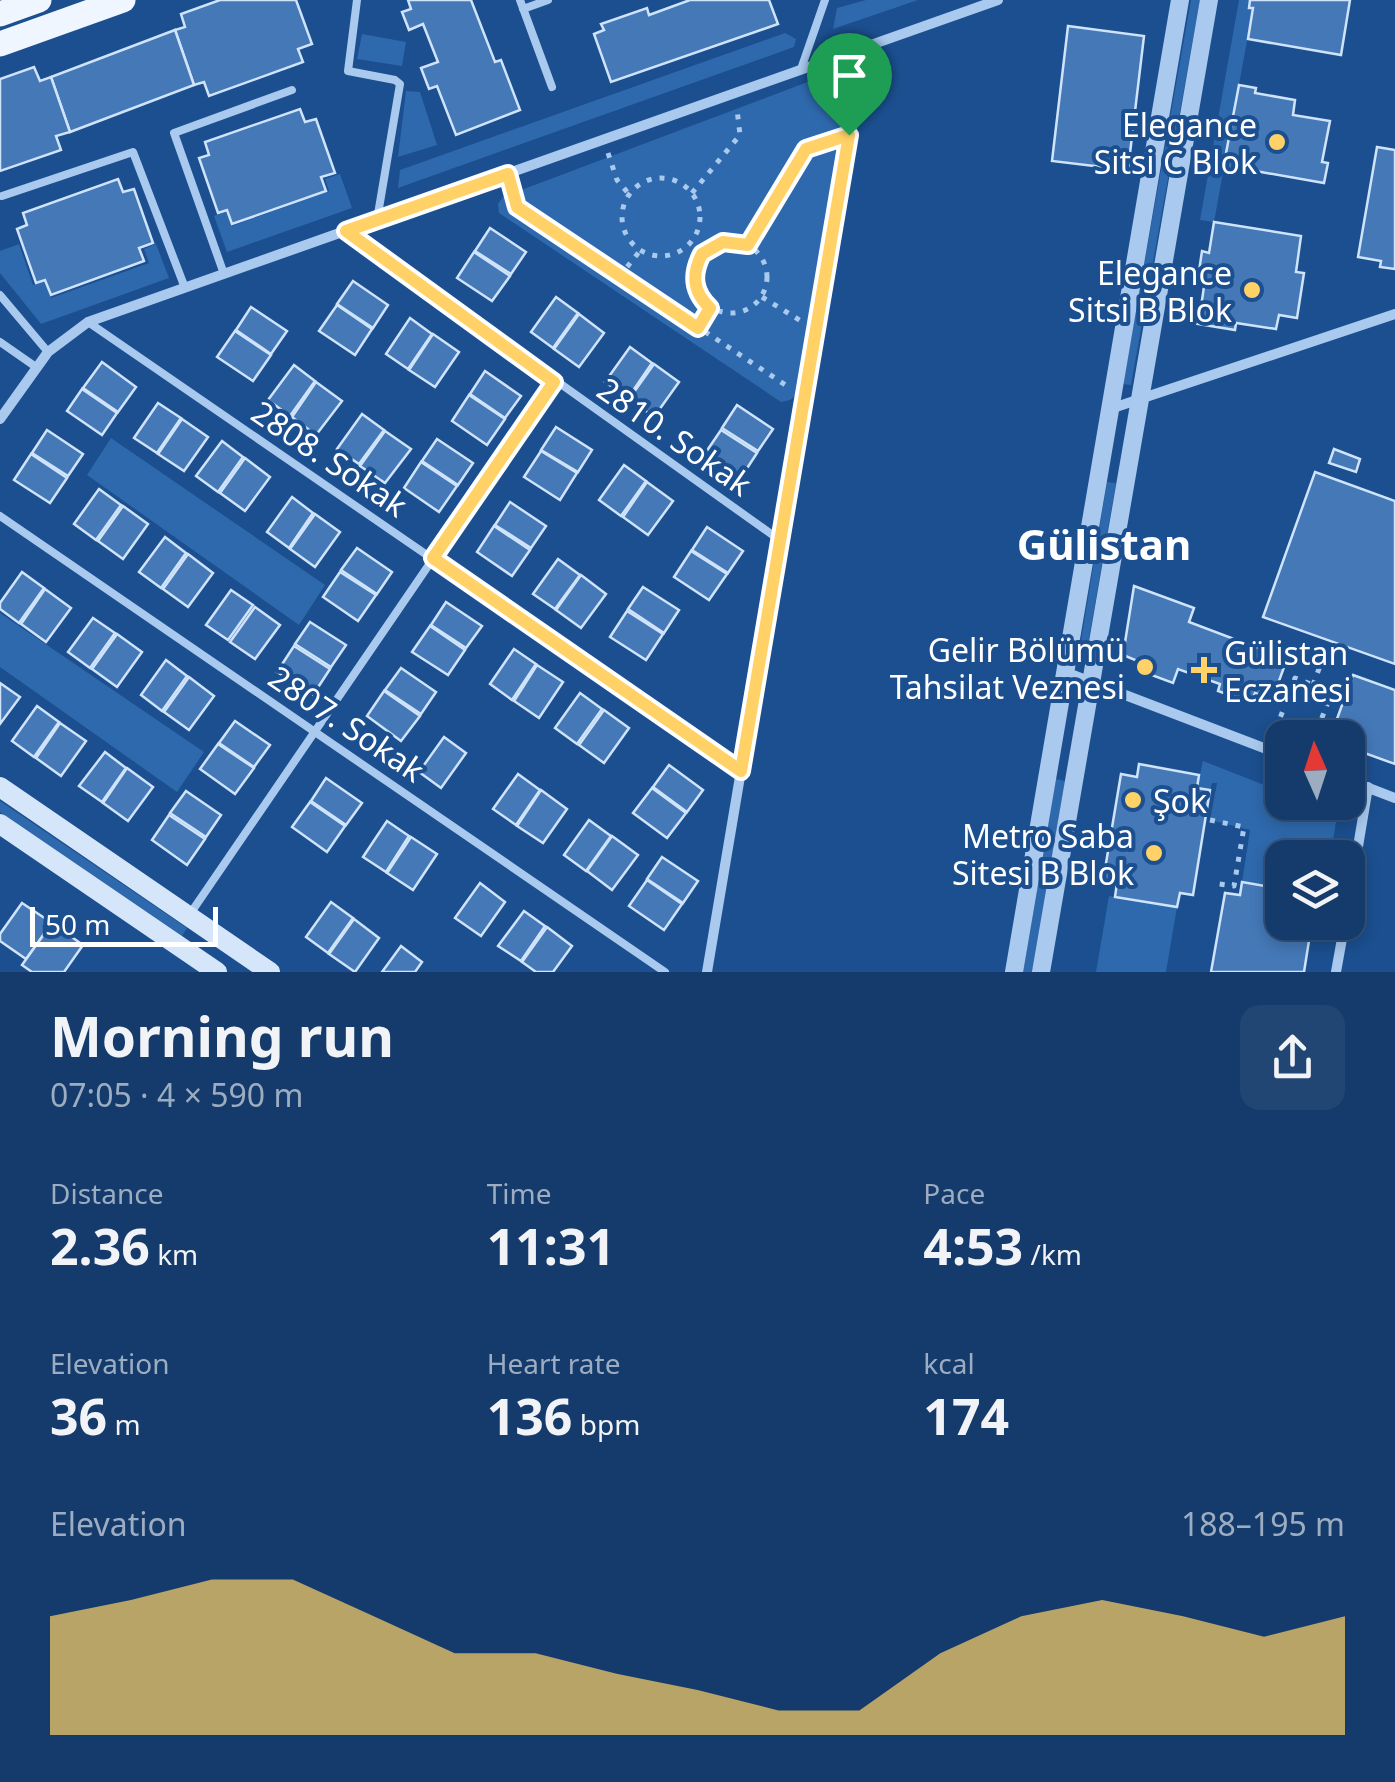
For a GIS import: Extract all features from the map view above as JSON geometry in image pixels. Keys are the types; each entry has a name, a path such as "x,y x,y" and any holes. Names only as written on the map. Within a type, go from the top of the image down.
{"main road":[{"path":"0,14 39,0"},
{"path":"0,44 124,0"},
{"path":"0,787 270,972"},
{"path":"0,824 217,972"}],"street":[{"path":"0,418 48,352 88,322 998,0"},
{"path":"1014,972 1180,0"},
{"path":"1041,972 1209,0"},
{"path":"706,972 863,48"},
{"path":"1109,409 1395,314"},
{"path":"1065,672 1265,748"},
{"path":"1365,786 1395,798"},
{"path":"1359,840 1368,787"},
{"path":"1336,972 1341,940"}],"lane":[{"path":"357,0 348,71 400,84 377,220"},
{"path":"548,0 522,4 552,87"},
{"path":"802,70 825,0"},
{"path":"224,274 174,133 292,90"},
{"path":"2,196 132,152 185,288"},
{"name":"2810. Sokak","path":"346,231 780,541"},
{"path":"0,295 48,352"},
{"name":"2808. Sokak","path":"88,322 741,771"},
{"path":"0,342 36,367"},
{"path":"188,917 554,382"},
{"name":"2807. Sokak","path":"0,516 665,972"}],"path":[{"path":"692,193 740,135 735,93"},
{"path":"748,245 806,149 849,135"},
{"path":"603,140 617,180 630,194"},
{"path":"508,174 517,207 805,398"},
{"path":"664,178 676,181 692,193 700,211 700,224 688,246 665,257 640,251 624,230 622,218 630,194 639,184 664,178"},
{"path":"723,242 748,245 765,263 768,276 762,297 754,306 732,314 710,308 696,290 694,278 702,254 723,242"},
{"path":"619,276 640,251"},
{"path":"762,297 816,330"},
{"path":"698,328 710,308"},
{"path":"1313,685 1320,666"},
{"path":"1279,720 1295,678 1332,692 1321,720"},
{"path":"1210,820 1244,827 1234,886 1212,883"}],"shaded area":[{"path":"866,0 918,0 833,29 837,8"},
{"path":"1191,0 1200,0 1131,385 1123,384"},
{"path":"1239,0 1250,0 1249,7 1253,8 1214,222 1200,220"},
{"path":"785,33 796,39 794,47 398,188 400,170"},
{"path":"362,34 406,42 402,66 357,59"},
{"path":"826,75 842,84 845,102 800,392 790,400 781,402 499,213 498,204 503,197"},
{"path":"406,91 420,92 437,145 398,157"},
{"path":"340,174 352,208 227,252 214,216 226,211 232,226 329,191 325,179"},
{"path":"19,244 33,285 45,281 51,298 149,263 144,249 156,244 169,278 41,324 0,273 0,251"},
{"path":"111,438 325,585 299,625 87,475"},
{"path":"1107,482 1116,483 1085,662 1078,659"},
{"path":"0,613 204,752 177,792 0,667"},
{"path":"1203,761 1265,785 1265,820 1334,820 1333,840 1265,840 1265,886 1242,882 1250,830 1210,820 1217,783 1212,783 1210,790 1197,788"},
{"path":"1056,779 1065,781 1032,972 1023,972"},
{"path":"0,801 187,928 182,936 0,812"},
{"path":"1109,896 1177,907 1166,972 1096,972"}],"building":[{"path":"220,0 296,0 312,44 298,49 303,62 209,96 204,82 194,85 175,30 185,27 181,14"},
{"path":"408,0 471,0 495,62 501,60 520,110 456,135 437,86 429,89 421,68 438,62 423,24 409,30 402,12 411,9"},
{"path":"690,0 769,0 778,24 611,82 594,34 604,30 601,24 647,8 649,15"},
{"path":"1250,0 1350,0 1341,55 1248,39 1253,8 1249,8"},
{"path":"1068,26 1144,36 1128,170 1052,161"},
{"path":"175,30 194,85 70,132 51,77"},
{"path":"34,67 40,81 51,77 70,132 56,136 61,150 0,171 0,79"},
{"name":"Elegance Sitsi C Blok","path":"1239,85 1256,88 1255,93 1295,100 1293,115 1330,121 1322,162 1328,163 1324,183 1223,169"},
{"path":"300,109 305,122 316,119 335,173 321,177 326,191 232,224 227,210 218,213 199,158 209,155 205,142"},
{"path":"1377,147 1395,150 1395,269 1380,267 1381,261 1358,257"},
{"path":"118,179 123,192 134,189 153,243 139,248 144,261 51,295 45,280 36,283 17,229 27,225 23,213"},
{"name":"Elegance Sitsi B Blok","path":"1214,222 1301,236 1296,272 1304,273 1297,318 1279,315 1276,329 1236,323 1235,330 1192,323 1195,306 1201,307 1206,273 1199,271 1202,251 1209,253"},
{"path":"490,228 526,252 511,274 475,251"},
{"path":"474,252 510,276 492,301 457,278"},
{"path":"353,281 388,305 373,328 337,304"},
{"path":"556,297 578,313 553,348 531,332"},
{"path":"337,305 372,329 355,355 319,331"},
{"path":"251,307 287,331 271,354 236,330"},
{"path":"579,314 604,333 579,367 554,349"},
{"path":"410,318 432,334 408,369 386,354"},
{"path":"235,331 271,355 253,381 217,357"},
{"path":"433,334 459,352 435,387 409,370"},
{"path":"630,347 652,363 628,398 605,382"},
{"path":"102,362 136,387 118,412 83,388"},
{"path":"654,364 679,382 654,417 629,399"},
{"path":"294,365 315,381 290,416 268,400"},
{"path":"485,371 521,396 505,418 470,394"},
{"path":"316,382 342,401 316,435 292,417"},
{"path":"82,389 117,413 102,435 67,411"},
{"path":"469,395 505,419 487,445 452,421"},
{"path":"158,403 181,418 157,453 134,438"},
{"path":"737,405 773,429 758,451 722,428"},
{"path":"362,414 384,430 359,464 337,449"},
{"path":"182,419 208,437 184,471 158,454"},
{"path":"556,427 592,450 578,472 541,450"},
{"path":"47,430 83,454 68,476 32,453"},
{"path":"721,430 757,453 740,479 704,455"},
{"path":"385,431 411,449 385,483 360,466"},
{"path":"437,439 473,463 458,485 422,461"},
{"path":"222,441 243,457 218,492 196,476"},
{"path":"1334,449 1360,459 1356,472 1329,463"},
{"path":"541,451 577,473 560,500 524,477"},
{"path":"31,454 67,478 50,503 14,480"},
{"path":"245,458 270,477 245,511 220,493"},
{"path":"421,462 457,486 439,512 404,488"},
{"path":"624,465 646,481 621,516 599,500"},
{"path":"1315,472 1395,501 1395,664 1263,617"},
{"path":"647,482 673,501 648,535 623,517"},
{"path":"99,489 121,505 96,540 74,524"},
{"path":"292,497 313,513 289,548 267,532"},
{"path":"510,502 546,526 531,548 495,525"},
{"path":"123,506 148,524 123,559 98,541"},
{"path":"315,514 340,532 315,567 290,549"},
{"path":"494,526 530,550 512,576 477,552"},
{"path":"707,527 743,551 728,573 692,550"},
{"path":"165,537 186,553 161,588 139,572"},
{"path":"357,548 392,572 377,594 341,570"},
{"path":"691,551 727,574 709,600 674,577"},
{"path":"188,554 213,573 188,607 163,589"},
{"path":"558,559 580,575 555,609 533,594"},
{"path":"22,572 44,588 19,623 0,609 0,603"},
{"path":"340,572 376,595 358,621 323,597"},
{"path":"581,575 606,594 581,628 556,610"},
{"path":"1134,586 1194,608 1189,622 1287,659 1272,700 1255,693 1251,703 1218,691 1220,684 1178,669 1173,683 1138,670 1140,662 1123,655"},
{"path":"643,587 679,610 664,633 628,609"},
{"path":"45,589 71,608 46,642 21,624"},
{"path":"231,590 253,605 228,640 206,625"},
{"path":"446,602 482,626 466,648 431,625"},
{"path":"255,607 280,625 255,659 230,642"},
{"path":"627,611 663,634 646,660 610,637"},
{"path":"93,618 115,633 90,668 68,652"},
{"path":"310,622 346,645 331,667 295,644"},
{"path":"430,626 465,650 448,675 412,652"},
{"path":"117,634 142,652 117,687 92,669"},
{"path":"294,646 330,669 313,695 277,672"},
{"path":"514,649 536,664 512,700 490,684"},
{"path":"166,660 187,676 162,711 141,695"},
{"path":"537,665 563,682 539,718 514,701"},
{"path":"401,668 436,692 421,714 385,690"},
{"path":"1353,675 1395,690 1395,764 1365,753 1365,720 1337,720"},
{"path":"189,677 214,696 189,730 164,712"},
{"path":"0,683 20,697 0,724"},
{"path":"384,691 420,716 401,741 367,716"},
{"path":"580,693 602,709 577,744 555,728"},
{"path":"37,706 59,722 34,757 12,741"},
{"path":"604,710 629,728 604,763 579,745"},
{"path":"235,721 270,745 254,767 219,743"},
{"path":"60,723 86,741 61,776 36,758"},
{"path":"444,737 466,753 441,788 419,772"},
{"path":"218,744 254,768 235,794 200,769"},
{"path":"105,752 126,768 102,802 79,786"},
{"name":"Metro Saba Sitesi B Blok","path":"1139,764 1199,775 1197,788 1210,790 1193,895 1180,893 1177,907 1115,897 1117,883 1103,881 1121,774 1137,777"},
{"path":"669,765 703,790 687,812 653,787"},
{"path":"127,768 153,787 128,821 103,803"},
{"path":"518,774 540,790 516,825 493,809"},
{"path":"326,778 362,803 346,825 311,801"},
{"path":"652,788 686,813 667,838 633,813"},
{"path":"541,790 567,809 543,843 517,826"},
{"path":"186,791 221,815 206,837 170,813"},
{"path":"310,802 345,826 327,852 292,827"},
{"path":"169,815 205,839 187,865 152,840"},
{"path":"589,820 611,836 586,871 564,855"},
{"path":"387,821 409,836 386,872 363,857"},
{"path":"612,836 638,855 612,890 587,871"},
{"path":"411,837 437,854 413,890 387,873"},
{"path":"662,857 698,881 683,903 647,879"},
{"path":"647,880 682,904 664,930 629,906"},
{"path":"1242,882 1265,886 1265,940 1309,940 1304,972 1211,972 1225,893 1240,895"},
{"path":"480,883 505,902 481,936 455,918"},
{"path":"331,902 353,918 328,953 306,937"},
{"path":"22,903 52,923 26,959 0,941 0,934"},
{"path":"524,911 545,926 521,961 498,946"},
{"path":"354,919 379,938 355,972 329,954"},
{"path":"52,923 83,945 64,972 32,972 22,965"},
{"path":"547,927 572,946 553,972 536,972 522,962"},
{"path":"401,946 422,962 415,972 382,972"}],"place":[{"name":"Elegance Sitsi C Blok","path":"1277,142"},
{"name":"Elegance Sitsi B Blok","path":"1252,290"},
{"name":"Gelir Bölümü Tahsilat Veznesi","path":"1145,667"},
{"name":"Gülistan Eczanesi","path":"1204,670"},
{"name":"Şok","path":"1133,800"},
{"name":"Metro Saba Sitesi B Blok","path":"1154,853"}],"district":[{"name":"Gülistan","path":"1104,543"}],"route":[{"path":"849,135 741,771 433,558 554,382 346,231 508,174 517,207 698,328 710,308 696,290 694,278 702,254 723,242 748,245 806,149 849,135"}]}
